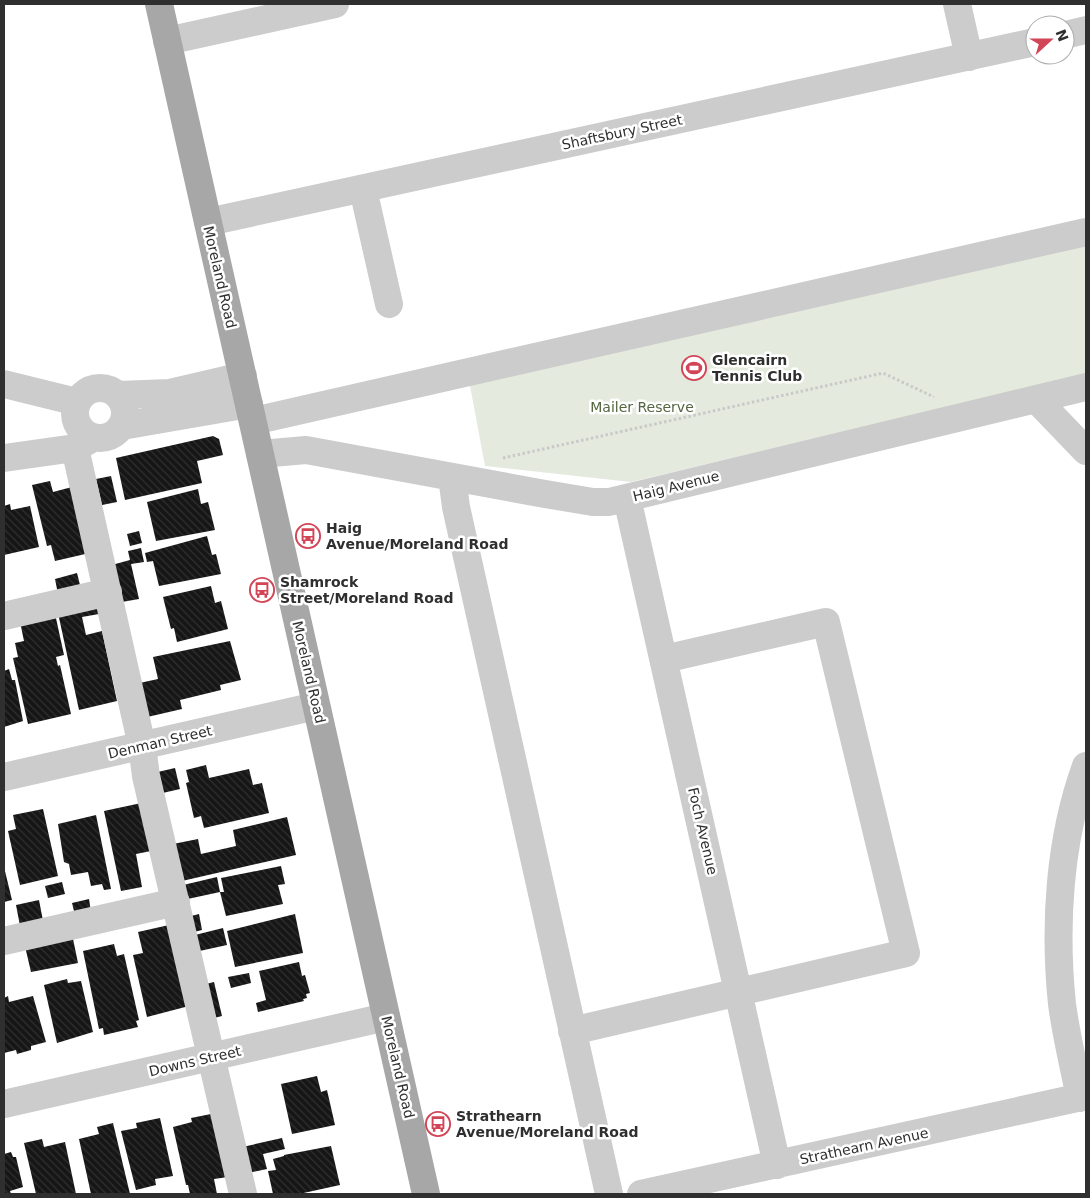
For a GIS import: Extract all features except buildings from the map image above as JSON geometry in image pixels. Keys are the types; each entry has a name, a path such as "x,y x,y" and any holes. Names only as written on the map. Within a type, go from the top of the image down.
{"main road":[{"name":"Moreland Road","path":"159,4 426,1194"}],"street":[{"path":"167,41 335,4"},
{"path":"957,4 969,57"},
{"name":"Shaftsbury Street","path":"208,222 1025,44"},
{"path":"363,189 390,304"},
{"path":"10,456 60,430 89,390 96,388 104,388 118,395 174,405 251,412 1086,232"},
{"path":"10,456 47,453 110,436 122,426 243,376"},
{"path":"4,384 76,407"},
{"name":"Haig Avenue","path":"260,454 306,450 593,502 627,498 1086,387"},
{"path":"118,395 125,410 122,426"},
{"path":"1036,399 1086,451"},
{"path":"76,407 78,425 88,435 85,443 108,592 142,746 146,776 242,1194"},
{"path":"452,477 456,507 609,1194"},
{"name":"Foch Avenue","path":"627,498 777,1165"},
{"path":"4,616 108,592"},
{"path":"572,1031 906,953 837,619 664,659"},
{"name":"Denman Street","path":"4,777 316,706"},
{"path":"1083,1097 1062,1004 1059,924 1066,849 1086,766"},
{"path":"4,941 176,902"},
{"name":"Downs Street","path":"4,1104 386,1017"},
{"name":"Strathearn Avenue","path":"641,1194 1083,1097"}],"path":[{"path":"494,460 883,373 939,399"}],"green space":[{"name":"Mailer Reserve","path":"1086,238 1086,374 631,482 485,466 468,375"}],"place":[{"name":"Glencairn Tennis Club","path":"694,368"},
{"name":"Haig Avenue/Moreland Road","path":"308,536"},
{"name":"Shamrock Street/Moreland Road","path":"262,590"},
{"name":"Strathearn Avenue/Moreland Road","path":"438,1124"}]}
